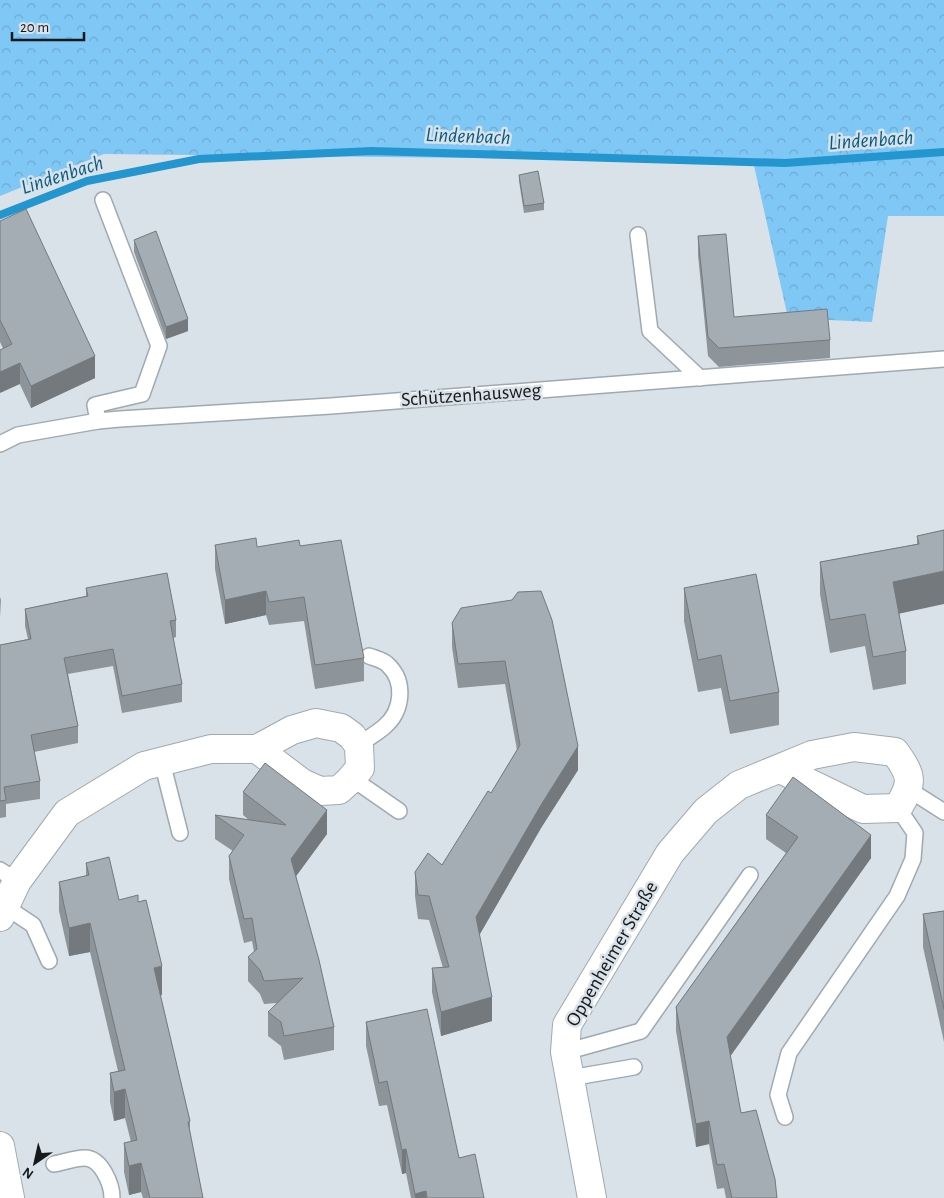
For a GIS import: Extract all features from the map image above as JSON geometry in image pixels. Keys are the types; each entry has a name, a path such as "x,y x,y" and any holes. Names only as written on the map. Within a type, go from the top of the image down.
{"street":[{"path":"3,912 9,876 67,813 144,766 211,749 257,750 292,730 316,723 341,728 352,736 358,746 360,768 339,790 320,791 302,783 257,750"},
{"name":"Oppenheimer Straße","path":"592,1198 568,1065 567,1025 670,854 706,811 739,785 812,755 854,747 895,752 908,772 903,798"},
{"path":"780,769 863,809 903,798"},
{"path":"0,1146 10,1198"}],"lane":[{"path":"98,421 95,405 142,394 159,346 103,200"},
{"path":"638,235 650,331 700,378"},
{"name":"Schützenhausweg","path":"0,444 18,435 98,421 331,406 944,359"},
{"path":"358,746 385,726 401,703 396,677 387,663 369,656"},
{"path":"162,762 180,833"},
{"path":"350,780 363,786 399,811"},
{"path":"903,798 944,812"},
{"path":"785,1117 778,1094 789,1053 896,896 913,859 915,833 903,798"},
{"path":"568,1065 641,1032 750,875"},
{"path":"3,912 34,925 49,961"},
{"path":"568,1065 634,1067"},
{"path":"54,1164 85,1158 92,1159 100,1166 106,1176 112,1198"}],"green space":[{"path":"0,0 944,0 944,216 888,216 872,322 788,318 753,161 104,154 0,196"}],"building":[{"path":"538,171 544,203 524,206 519,175"},
{"path":"26,209 95,356 31,386 20,363 0,372 0,350 12,344 0,320 0,221"},
{"path":"156,231 188,319 166,327 134,240"},
{"path":"726,234 734,317 827,309 830,340 719,348 708,337 698,236"},
{"path":"944,530 944,571 893,582 906,651 873,657 865,614 830,620 820,562 919,544 917,536"},
{"path":"256,538 257,547 299,540 300,546 341,540 364,658 315,665 304,597 269,602 266,591 225,600 215,545"},
{"path":"167,573 176,620 170,621 182,684 122,696 113,649 64,658 78,726 31,735 40,781 4,787 6,800 0,801 0,645 31,639 25,609 88,596 86,588"},
{"path":"756,574 779,692 730,701 721,655 698,660 684,588"},
{"path":"541,591 552,620 578,746 541,805 476,917 492,997 441,1012 432,968 449,967 429,896 418,895 415,872 428,853 442,865 488,791 491,793 520,745 505,661 458,664 452,623 461,608 512,600 518,592"},
{"path":"265,763 327,810 291,859 319,960 334,1027 284,1036 281,1022 268,1012 303,978 264,981 260,970 248,957 257,949 252,918 244,919 229,856 244,835 215,815 286,825 243,792"},
{"path":"793,777 871,835 727,1037 741,1113 756,1110 775,1179 777,1198 732,1198 724,1164 717,1165 709,1121 696,1124 676,1007 798,837 766,815"},
{"path":"109,857 119,900 138,895 138,902 146,900 162,966 154,968 190,1121 188,1122 203,1198 150,1198 141,1163 129,1166 124,1143 137,1140 125,1089 114,1092 110,1073 125,1070 90,923 69,928 59,882 89,875 86,863"},
{"path":"944,911 944,1009 923,914"},
{"path":"427,1009 459,1158 475,1154 484,1198 427,1198 426,1191 415,1194 406,1149 402,1150 387,1081 379,1083 366,1022"}],"waterway":[{"name":"Lindenbach","path":"0,215 87,181 199,159 372,151 785,163 944,152"}]}
